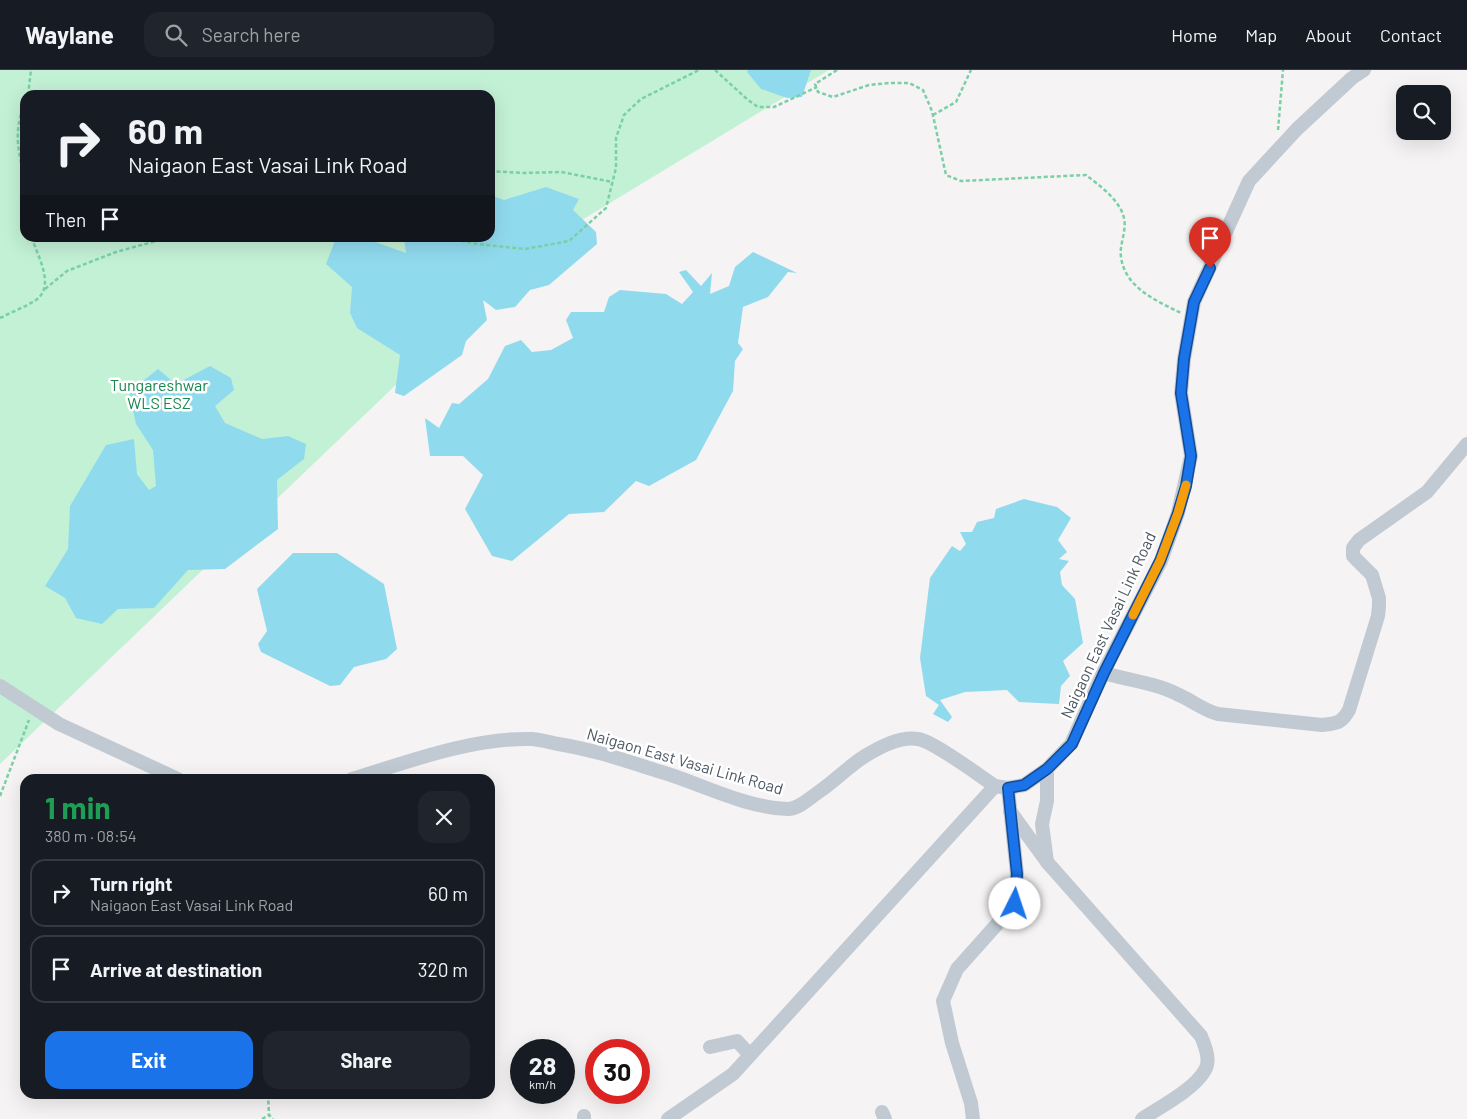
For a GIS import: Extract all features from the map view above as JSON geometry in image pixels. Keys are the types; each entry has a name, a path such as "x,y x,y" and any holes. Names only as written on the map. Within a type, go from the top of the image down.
{"street":[{"name":"Naigaon East Vasai Link Road","path":"368,774 421,758 485,742 533,739 580,747 773,808 791,809 831,784 864,757 904,739 920,739 1002,787 1024,785 1047,769 1072,744 1104,673 1160,561 1178,513 1186,486 1191,456 1181,393 1194,302 1249,181 1297,129 1352,78 1364,70"},
{"path":"1104,673 1172,692 1206,710 1218,714 1322,725 1338,723 1349,710 1378,616 1379,606 1379,598 1372,575 1352,556 1353,548 1359,540 1428,492 1467,444"},
{"path":"0,686 59,724 167,774"},
{"path":"1047,769 1047,801 1042,824 1047,862"},
{"path":"668,1119 733,1074 1002,787 1010,811 1017,874 1015,904 957,969 943,1001 952,1043 971,1103 973,1119"},
{"path":"1010,811 1047,862 1201,1036 1208,1053 1206,1070 1188,1089 1142,1119"},
{"path":"710,1047 737,1041 750,1055"}],"path":[{"path":"29,90 31,70"},
{"path":"467,242 525,249 569,241 606,208 616,168 616,138 624,115 641,99 699,70"},
{"path":"715,70 748,100 758,106 774,107 817,87"},
{"path":"837,70 815,84 818,92 833,97 869,85 889,83 909,83 923,90 933,116 946,175 961,181 1086,176 1116,202 1124,219 1121,257 1130,280 1153,299 1191,318"},
{"path":"933,116 956,102 971,70"},
{"path":"1277,151 1283,70"},
{"path":"20,120 17,130 17,146 20,159"},
{"path":"495,171 523,174 561,172 613,182"},
{"path":"33,242 44,274 45,289"},
{"path":"0,318 37,299 45,289 67,271 116,252 152,242"},
{"path":"0,796 33,707"},
{"path":"268,1099 269,1114 273,1119"},
{"path":"262,1119 269,1114"}],"green space":[{"name":"Tungareshwar WLS ESZ","path":"0,70 829,70 544,243 0,764"}],"water":[{"path":"748,70 811,70 802,97 787,98 761,89 747,72"},
{"path":"546,187 579,199 573,210 596,232 597,244 549,285 530,290 515,307 496,310 483,300 487,320 466,341 462,355 404,396 395,393 400,355 357,328 350,313 352,287 326,264 334,242 375,242 406,253 405,242 495,242 495,197 504,200"},
{"path":"753,252 797,273 788,272 768,297 743,307 738,343 743,349 735,361 733,391 696,460 649,486 636,481 604,512 569,514 512,561 492,556 465,509 483,475 463,456 430,456 425,418 439,428 452,403 459,404 488,379 505,346 521,340 532,352 551,350 573,338 566,320 571,312 604,312 609,297 620,290 666,294 682,304 693,292 679,272 686,270 701,286 712,273 710,294 729,286 735,267"},
{"path":"210,366 231,378 234,390 215,406 225,423 262,439 288,436 306,444 304,459 277,480 278,529 225,569 188,570 154,608 118,609 102,624 76,618 65,598 45,586 68,549 70,506 106,445 134,439 137,474 149,490 156,486 153,450 136,424 129,392 158,369 176,384"},
{"path":"1024,499 1057,507 1071,518 1058,540 1067,552 1059,559 1069,561 1060,572 1062,585 1075,599 1083,643 1063,661 1070,676 1061,686 1059,704 1019,702 1007,690 965,692 940,700 952,717 948,722 933,714 939,705 926,696 920,658 930,578 952,546 960,551 966,544 960,532 972,532 977,522 994,518 996,509"},
{"path":"293,553 337,553 384,584 397,649 386,659 354,667 340,685 330,686 261,652 258,644 267,631 257,589"}],"slow traffic":[{"path":"1133,615 1160,561 1186,485"}],"route":[{"path":"1015,904 1017,874 1008,788 1024,785 1047,769 1072,744 1104,673 1160,561 1178,513 1186,486 1191,456 1181,393 1184,359 1194,302 1210,268"}]}
